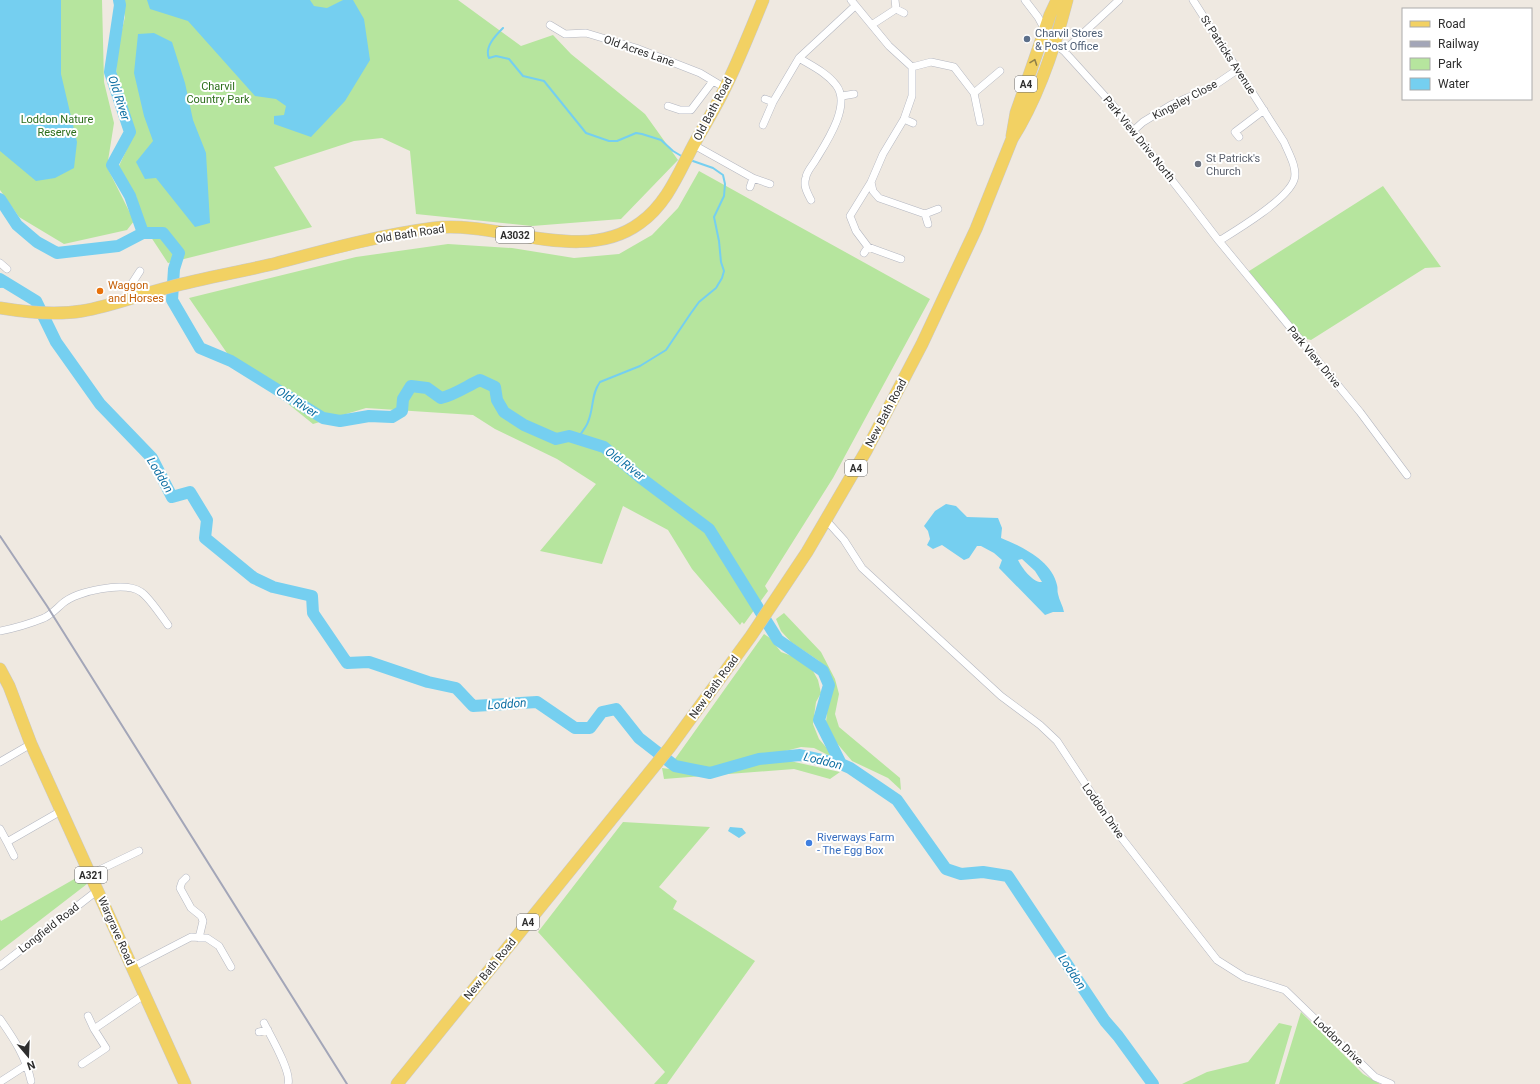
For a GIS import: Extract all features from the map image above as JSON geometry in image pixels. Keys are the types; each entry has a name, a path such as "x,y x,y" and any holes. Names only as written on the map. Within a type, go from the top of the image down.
{"main road":[{"name":"Old Bath Road","path":"0,308 26,312 79,312 210,277 272,264 320,250 432,228 470,229 546,240 579,241 609,237 640,223 657,207 671,188 725,88 763,0"},
{"name":"New Bath Road","path":"1012,139 1016,113 1045,31 1044,16 1060,1"},
{"name":"New Bath Road","path":"398,1084 670,747 751,636 826,520 866,451 922,344 972,236 1012,139 1024,121 1054,43 1060,1"},
{"name":"Wargrave Road","path":"0,669 9,686 31,744 185,1084"}],"street":[{"path":"895,0 896,9"},
{"path":"1025,0 1044,16"},
{"path":"1064,50 1120,0"},
{"name":"St Patricks Avenue","path":"1192,0 1284,142 1293,164 1295,179 1288,189 1252,222 1219,241"},
{"path":"763,125 773,102 799,58 853,3 873,24 889,46 912,67 912,96 904,120 883,154 871,182 850,216 866,250 902,259"},
{"path":"896,9 904,13"},
{"path":"873,24 896,9"},
{"name":"Old Acres Lane","path":"550,25 566,34 586,33 636,48 700,73 725,88"},
{"name":"Park View Drive North","path":"1045,31 1051,41 1064,50 1089,77 1190,202 1219,241"},
{"path":"799,58 828,76 838,86 842,96 840,110 830,137 816,153 806,176 805,189 811,200"},
{"path":"912,67 931,62 954,67 974,93 980,122"},
{"name":"Kingsley Close","path":"1133,131 1143,122 1171,105 1212,87 1237,70"},
{"path":"974,93 1000,71"},
{"path":"668,106 680,110 691,110 714,81"},
{"path":"842,96 854,94"},
{"path":"765,99 773,102"},
{"path":"1235,132 1264,110"},
{"path":"904,120 913,123"},
{"path":"692,148 753,178 770,184"},
{"path":"750,187 753,178"},
{"path":"871,182 873,191 879,198 926,214 938,209"},
{"path":"926,214 928,224"},
{"name":"Park View Drive","path":"1219,241 1360,412 1406,475"},
{"path":"0,263 7,269"},
{"path":"128,300 129,288 140,271"},
{"name":"Loddon Drive","path":"826,520 844,540 862,568 1001,696 1040,725 1057,741 1117,832 1217,960 1244,977 1285,990 1375,1077 1391,1084"},
{"path":"0,631 24,626 45,617 58,609 63,603 83,593 113,586 141,592 168,625"},
{"path":"0,762 31,744"},
{"path":"7,842 61,811"},
{"path":"0,829 14,856"},
{"path":"91,874 139,851"},
{"path":"186,878 182,882 180,888 191,908 201,916 203,921 200,938"},
{"name":"Longfield Road","path":"0,966 98,890"},
{"path":"133,967 191,937 207,938 219,946 231,967"},
{"path":"94,1029 144,995"},
{"path":"82,1064 106,1048 88,1016"},
{"path":"0,1019 16,1041 28,1064 31,1081"},
{"path":"264,1022 286,1069 290,1080 288,1084"},
{"path":"259,1032 268,1030"},
{"path":"4,1082 28,1064"}],"green space":[{"name":"Loddon Nature Reserve","path":"0,0 102,0 104,82 114,123 107,167 134,221 127,230 64,244 19,217 0,190"},
{"name":"Charvil Country Park","path":"122,0 458,0 521,46 553,35 571,54 645,114 678,160 621,219 532,226 416,214 410,151 382,138 354,141 274,167 312,227 168,263 145,228 136,196 118,168 134,134 116,77 117,50 125,17"},
{"path":"699,171 930,299 833,478 765,586 768,591 744,624 742,622 740,625 692,569 668,530 623,506 602,564 540,551 596,484 557,459 495,429 473,415 366,408 313,424 229,356 189,298 356,257 448,244 512,248 574,258 619,254 652,235 678,208"},
{"path":"1383,186 1441,267 1425,268 1311,340 1300,337 1246,273"},
{"path":"784,613 821,652 835,679 839,694 835,714 839,727 900,778 901,790 888,778 852,761 830,735 826,722 830,684 826,670 819,661 791,642 781,631 776,619"},
{"path":"764,634 770,638 781,652 808,662 818,680 821,693 816,702 813,724 819,739 831,753 830,756 814,748 801,747 711,770 677,763 675,759"},
{"path":"790,761 840,772 830,779 794,769 664,779 662,768 715,775 754,763"},
{"path":"623,822 710,827 659,887 677,901 673,909 755,961 667,1084 654,1084 665,1072 538,932"},
{"path":"83,874 87,884 0,951 0,919 1,921"},
{"path":"1301,1012 1363,1074 1380,1084 1279,1084"},
{"path":"1279,1023 1292,1026 1275,1084 1182,1084 1207,1072 1248,1062"}],"water":[{"path":"0,0 61,0 61,74 77,142 74,168 55,178 36,181 0,151"},
{"name":"Charvil Country Park","path":"147,0 310,0 314,6 327,8 343,0 353,0 364,19 370,60 345,101 311,137 274,124 274,116 284,115 286,106 276,99 255,96 188,21 150,9"},
{"path":"154,33 172,42 185,83 193,120 206,153 210,223 195,227 156,178 145,179 136,162 153,141 144,116 134,73 138,34"},
{"path":"946,504 956,506 967,517 998,518 1002,528 1001,538 1017,545 1035,556 1054,576 1064,612 1053,612 1045,615 999,568 1002,560 994,553 981,546 977,546 969,558 964,560 942,545 933,549 927,545 930,539 928,531 924,526 935,511","holes":["1022,559 1035,571 1042,582 1032,578 1025,571 1018,560"]},
{"path":"730,827 742,828 746,833 739,838 728,831"}],"waterway":[{"name":"Old River","path":"119,0 120,5 110,72 130,132 112,165 130,196 143,233"},
{"path":"503,28 489,46 489,58 496,56 509,59 523,76 544,81 586,133 609,141 617,141 636,133 642,134 661,140 673,151 683,157"},
{"path":"578,439 588,422 595,391 600,382 640,366 666,350 699,302 716,288 722,278 724,271 721,262 719,241 714,217 724,196 725,184 723,175 713,168 690,160"},
{"name":"Old River","path":"0,199 17,225 37,242 57,253 118,246 143,233 163,233 179,253 174,269 172,300 200,348 231,361 323,418 340,421 369,416 392,417 402,411 403,399 411,386 427,388 441,398 456,393 480,380 495,387 497,400 504,412 524,425 556,439 569,436 604,447 641,478 709,529 778,640 823,671 829,685 819,720 841,764"},
{"name":"Loddon","path":"0,279 36,301 56,342 100,404 152,458 172,497 190,492 207,520 205,538 254,578 273,587 312,596 313,613 347,663 369,662 428,682 456,688 473,706 537,702 575,728 590,728 602,712 616,709 639,738 675,766 710,773 759,759 800,755 841,764 850,768 897,800 946,869 961,874 983,872 1008,876 1105,1021 1118,1036 1153,1084"},
{"name":"Loddon","path":"0,287 13,286"}],"railway":[{"path":"0,536 47,606 347,1084"}],"place":[{"name":"Charvil Stores & Post Office","path":"1027,39"},
{"name":"St Patrick's Church","path":"1198,164"},
{"name":"Waggon and Horses","path":"100,291"},
{"name":"Riverways Farm - The Egg Box","path":"809,843"}]}
